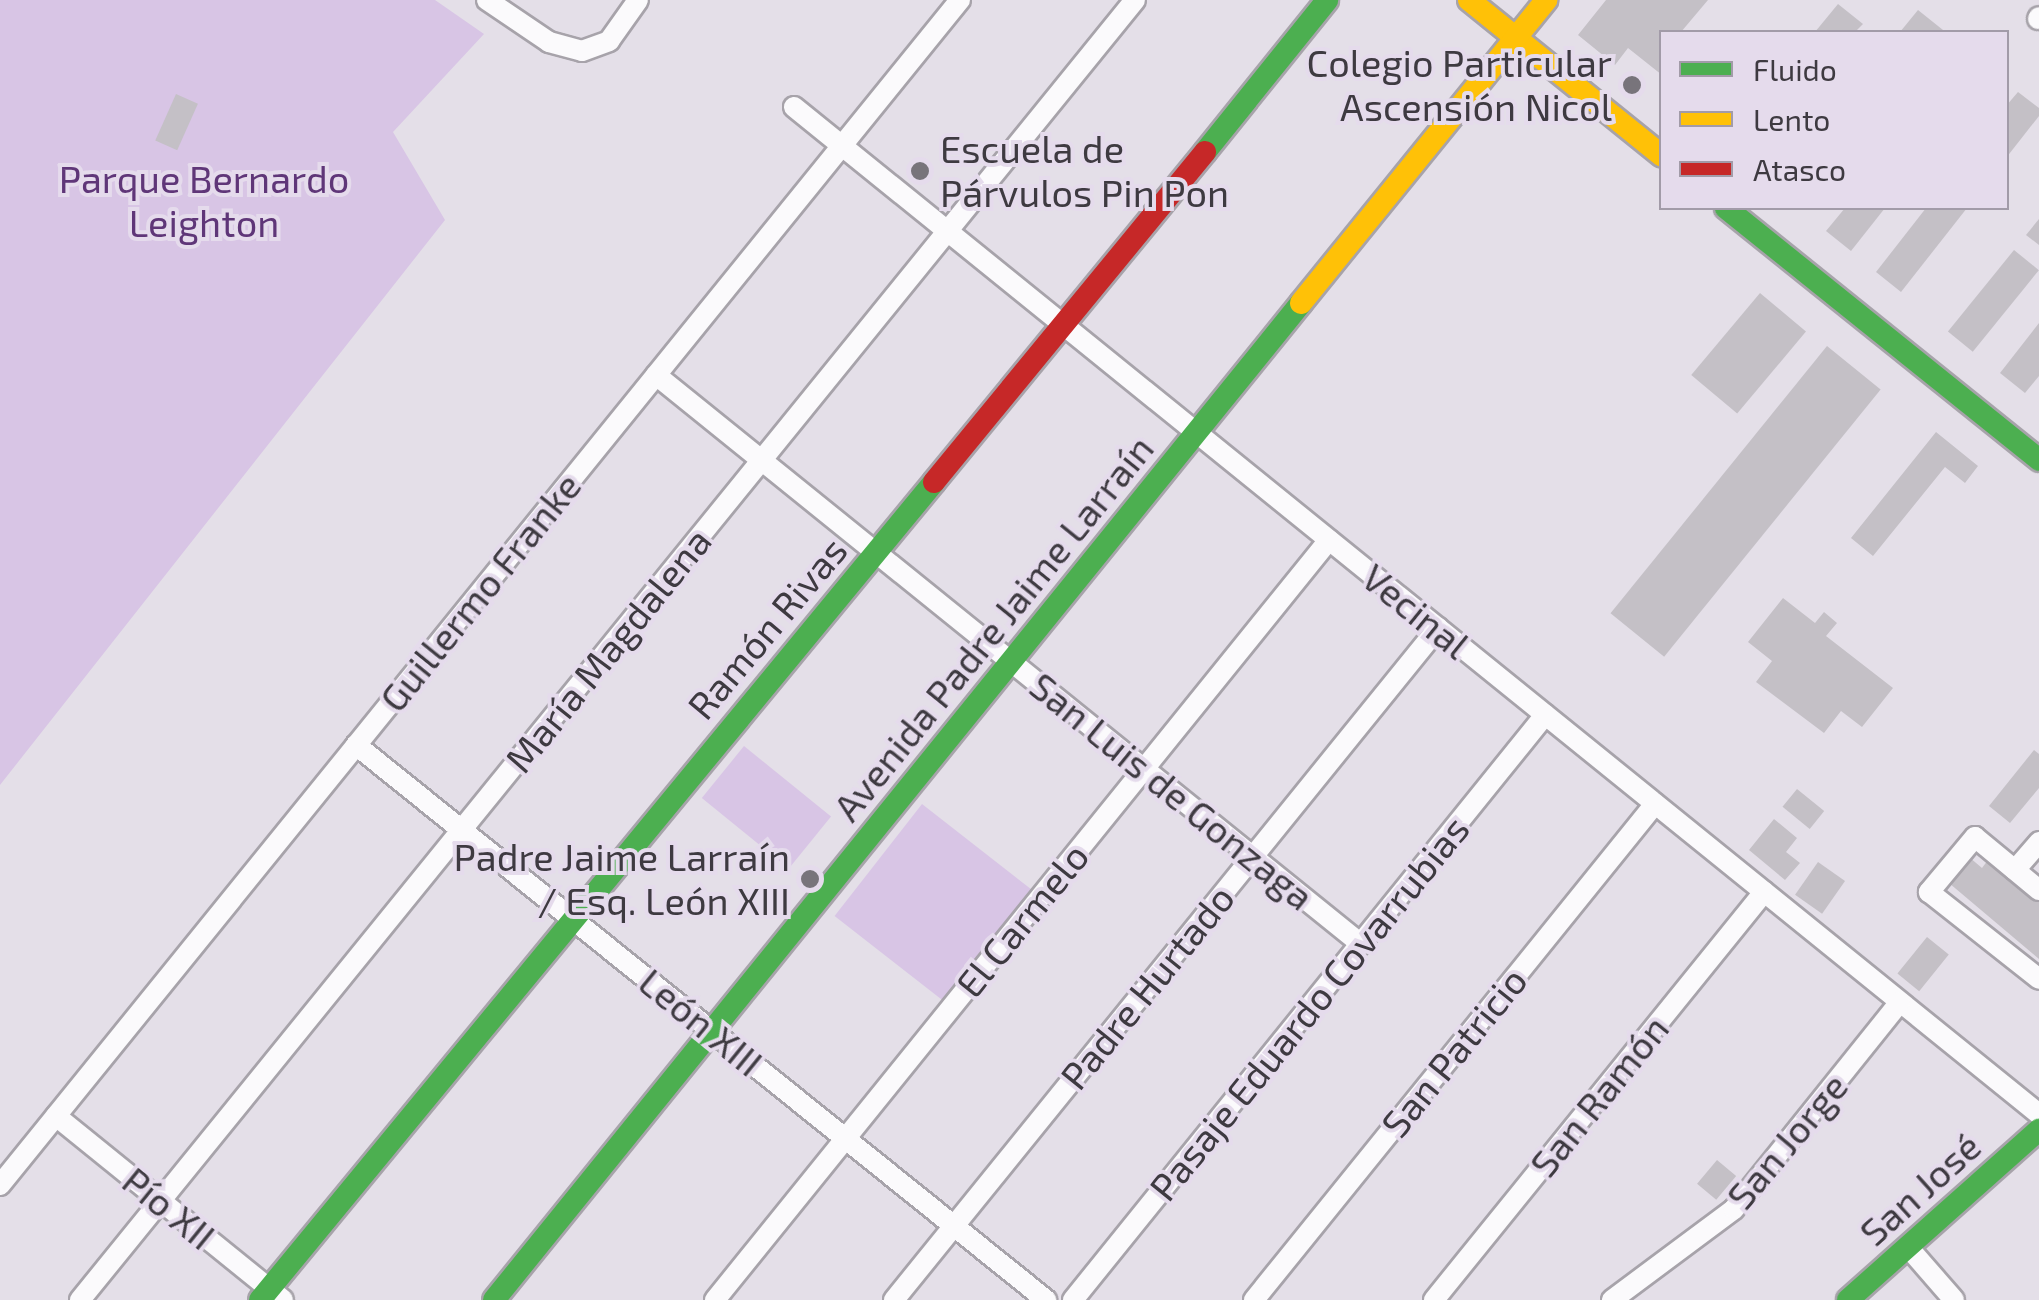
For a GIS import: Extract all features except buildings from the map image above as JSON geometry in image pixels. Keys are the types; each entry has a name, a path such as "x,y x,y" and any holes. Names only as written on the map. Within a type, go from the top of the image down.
{"street":[{"path":"487,0 560,48 592,50 609,41 638,0"},
{"name":"Guillermo Franke","path":"0,1185 960,0"},
{"name":"María Magdalena","path":"80,1300 1136,0"},
{"name":"Ramón Rivas","path":"271,1296 572,917 1064,326 1327,0"},
{"path":"1468,0 1659,154"},
{"name":"Avenida Padre Jaime Larraín","path":"494,1300 1546,0"},
{"name":"Vecinal","path":"794,107 1900,1002 2037,1132"},
{"path":"1728,210 2039,460"},
{"name":"San Luis de Gonzaga","path":"656,376 1361,944"},
{"name":"El Carmelo","path":"715,1300 1329,540"},
{"name":"Padre Hurtado","path":"894,1300 1438,628"},
{"name":"Pasaje Eduardo Covarrubias","path":"1073,1300 1546,715"},
{"name":"León XIII","path":"356,745 1046,1300"},
{"name":"San Patricio","path":"1254,1300 1655,804"},
{"path":"2039,890 1975,837 1929,892 2039,979"},
{"path":"2016,870 2039,842"},
{"name":"San Ramón","path":"1434,1300 1764,892"},
{"name":"San Jorge","path":"1612,1300 1734,1209 1900,1002"},
{"name":"Pío XII","path":"56,1116 271,1296"},
{"name":"San José","path":"1848,1300 2037,1132"},
{"path":"1908,1247 1954,1300"}],"green space":[{"name":"Parque Bernardo Leighton","path":"0,0 435,0 484,34 393,132 445,220 0,785"},
{"path":"744,746 831,816 789,869 702,798"},
{"path":"922,804 1039,895 951,1007 835,916"}],"traffic: fast":[{"path":"1205,152 1327,0"},
{"path":"1728,210 2039,460"},
{"path":"494,1300 1301,303"},
{"path":"260,1300 934,482"},
{"path":"1848,1300 2039,1130"}],"traffic: slow":[{"path":"1469,0 1659,154"},
{"path":"1301,303 1546,0"}],"traffic: jam":[{"path":"934,482 1205,152"}],"place":[{"name":"Colegio Particular Ascensión Nicol","path":"1632,85"},
{"name":"Escuela de Párvulos Pin Pon","path":"920,171"},
{"name":"Padre Jaime Larraín / Esq. León XIII","path":"810,879"}]}
